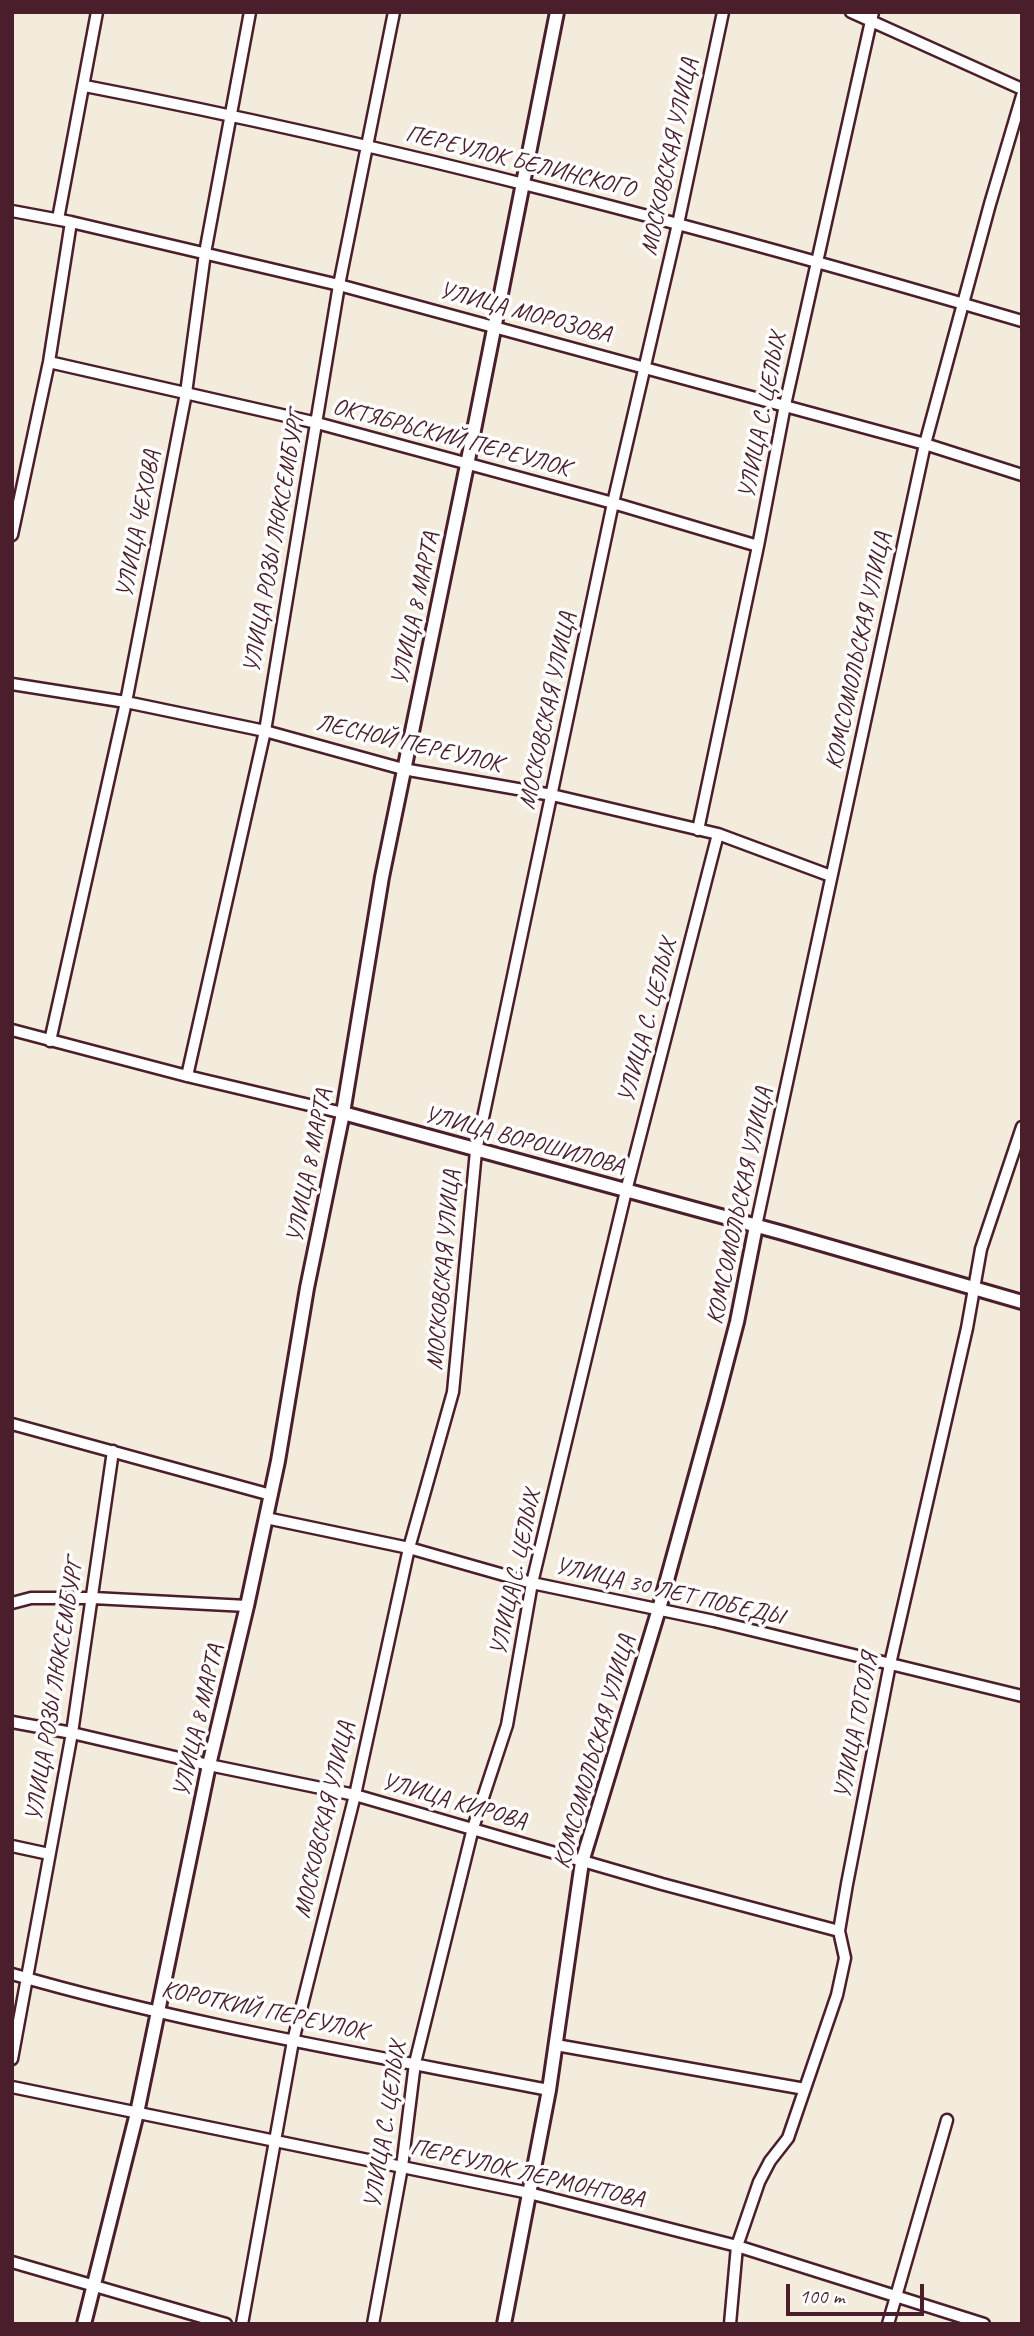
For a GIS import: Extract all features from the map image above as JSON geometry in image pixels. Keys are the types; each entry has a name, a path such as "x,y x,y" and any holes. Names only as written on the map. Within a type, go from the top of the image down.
{"main road":[{"name":"УЛИЦА 8 МАРТА","path":"84,2324 137,2113 209,1765 271,1495 307,1288 343,1113 382,877 557,12"},
{"name":"УЛИЦА ВОРОШИЛОВА","path":"343,1113 757,1226 1022,1302"},
{"name":"КОМСОМОЛЬСКАЯ УЛИЦА","path":"504,2324 550,2090 582,1861 659,1608 727,1362 757,1226"}],"street":[{"path":"58,219 97,12"},
{"name":"УЛИЦА ЧЕХОВА","path":"50,1041 126,702 186,393 205,253 250,12"},
{"name":"УЛИЦА РОЗЫ ЛЮКСЕМБУРГ","path":"187,1076 265,731 339,285 394,12"},
{"name":"МОСКОВСКАЯ УЛИЦА","path":"242,2324 293,2041 355,1794 409,1548 453,1392 476,1151 613,503 678,224 723,12"},
{"path":"851,12 872,17 1022,89"},
{"name":"УЛИЦА С. ЦЕЛЫХ","path":"698,830 785,405 872,17"},
{"name":"ПЕРЕУЛОК БЕЛИНСКОГО","path":"85,86 230,114 524,184 817,261 1022,321"},
{"name":"КОМСОМОЛЬСКАЯ УЛИЦА","path":"757,1226 925,444 962,303 1022,96"},
{"name":"УЛИЦА МОРОЗОВА","path":"12,211 58,219 339,285 785,405 925,444 1022,475"},
{"path":"12,535 49,362 71,222"},
{"name":"ОКТЯБРЬСКИЙ ПЕРЕУЛОК","path":"49,362 317,423 613,503 758,546"},
{"name":"ЛЕСНОЙ ПЕРЕУЛОК","path":"12,684 126,702 265,731 403,769 552,796 718,834 831,876"},
{"name":"УЛИЦА С. ЦЕЛЫХ","path":"373,2324 402,2167 415,2063 473,1828 507,1725 532,1583 626,1191 718,834"},
{"name":"УЛИЦА ВОРОШИЛОВА","path":"12,1030 343,1113"},
{"name":"УЛИЦА ГОГОЛЯ","path":"730,2324 737,2246 759,2182 788,2138 837,1995 845,1958 839,1931 846,1884 890,1664 981,1250 1022,1127"},
{"path":"12,1424 271,1495"},
{"name":"УЛИЦА РОЗЫ ЛЮКСЕМБУРГ","path":"12,2059 72,1733 113,1451"},
{"name":"УЛИЦА 30 ЛЕТ ПОБЕДЫ","path":"266,1518 409,1548 532,1583 659,1608 1022,1696"},
{"path":"12,1603 31,1598 93,1598 247,1606"},
{"name":"УЛИЦА КИРОВА","path":"12,1722 355,1794 582,1861 839,1931"},
{"path":"12,1846 50,1854"},
{"name":"КОРОТКИЙ ПЕРЕУЛОК","path":"12,1974 158,2011 293,2041 550,2090"},
{"path":"556,2045 805,2090"},
{"name":"ПЕРЕУЛОК ЛЕРМОНТОВА","path":"12,2087 529,2193 737,2246 984,2324"},
{"path":"888,2324 947,2120"},
{"path":"12,2262 226,2324"}]}
